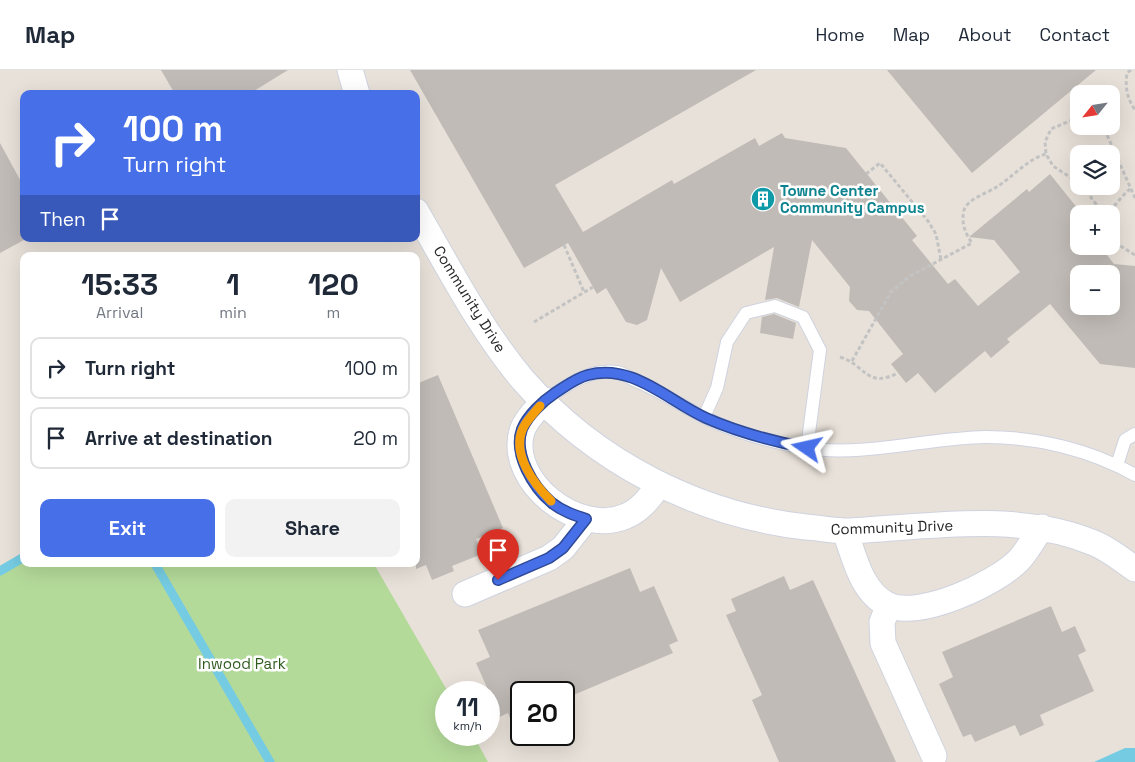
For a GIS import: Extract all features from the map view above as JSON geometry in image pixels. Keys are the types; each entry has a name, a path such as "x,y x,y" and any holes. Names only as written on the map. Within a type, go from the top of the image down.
{"street":[{"name":"Community Drive","path":"420,217 480,321 523,380 576,431 636,472 659,485 702,504 772,523 845,531 985,524 1042,527 1095,543 1135,568"},
{"path":"545,400 523,428 521,451 527,471 537,488 552,503 570,514 586,519 610,521 627,516 643,505 659,485"},
{"path":"465,594 549,558 563,548 586,519"},
{"path":"845,531 862,577 873,592 889,605 912,608 936,605 1003,574 1019,561 1042,527"},
{"path":"889,605 882,622 883,643 934,756"}],"lane":[{"path":"704,417 717,388 727,342 746,313 775,306 803,317 820,350 807,448"},
{"path":"545,400 575,379 590,374 617,372 656,388 704,417 756,438 807,448 861,449 986,437 1038,442 1089,454 1117,465 1135,476"},
{"path":"1117,465 1125,440 1135,434"}],"path":[{"path":"1131,70 1127,73 1126,87 1130,102 1135,110"},
{"path":"1070,121 1051,129 1045,142 1046,154 1053,166 1070,177"},
{"path":"1107,135 1135,198"},
{"path":"852,361 891,292 910,276 972,243 963,225 964,209 973,200 1016,174 1036,156 1046,154"},
{"path":"866,174 880,163 928,221 936,234 942,260"},
{"path":"1114,205 1130,189"},
{"path":"564,245 584,292"},
{"path":"1120,246 1135,255"},
{"path":"534,322 593,287"},
{"path":"840,357 852,361 862,373 873,378 885,380 898,373"}],"green space":[{"name":"Inwood Park","path":"20,555 20,567 376,567 442,681 435,681 435,746 479,746 488,762 0,762 0,566"}],"water":[{"path":"1125,748 1135,748 1135,762 1094,762"}],"building":[{"path":"161,70 288,70 256,90 173,90"},
{"name":"Towne Center Community Campus","path":"410,70 756,70 555,185 583,232 672,180 674,184 755,138 759,146 782,133 785,138 846,148 917,236 912,240 948,284 955,279 978,306 1020,272 994,240 969,237 1027,189 1029,192 1050,174 1075,205 1070,205 1070,255 1107,255 1114,264 1135,266 1135,368 1100,364 1050,304 1007,339 1010,342 991,358 985,351 935,393 918,373 906,383 891,364 903,354 869,311 857,310 849,301 850,287 812,240 799,307 777,298 765,300 774,247 680,302 661,268 647,320 637,325 626,322 606,288 597,294 568,243 524,268"},
{"path":"887,70 1096,70 1078,85 1070,85 1070,92 972,173"},
{"path":"0,143 20,180 20,242 0,253"},
{"path":"774,314 796,323 793,339 760,333 762,317"},
{"path":"438,375 503,528 476,539 482,554 452,566 454,571 432,580 426,565 416,569 416,567 420,567 420,382"},
{"path":"630,568 640,592 654,586 678,641 669,645 673,653 575,694 575,681 510,681 510,718 508,713 500,717 500,681 484,681 476,663 490,657 478,630"},
{"path":"784,576 790,590 813,580 896,762 779,762 752,700 762,695 726,615 736,611 731,599"},
{"path":"1051,606 1062,632 1075,626 1086,651 1078,655 1094,691 1040,715 1044,725 1020,736 1015,725 975,742 971,734 963,737 939,684 953,677 942,652"}],"waterway":[{"path":"0,571 20,559"},
{"path":"157,567 270,762"}],"slow traffic":[{"path":"540,406 523,428 520,438 521,451 527,471 537,488 551,501"}],"place":[{"name":"Towne Center Community Campus","path":"763,199"}],"route":[{"path":"498,580 549,558 563,548 586,519 570,514 552,503 537,488 527,471 521,451 520,438 523,428 528,421 545,400 575,379 590,374 617,372 656,388 704,417 756,438 807,448"}]}
